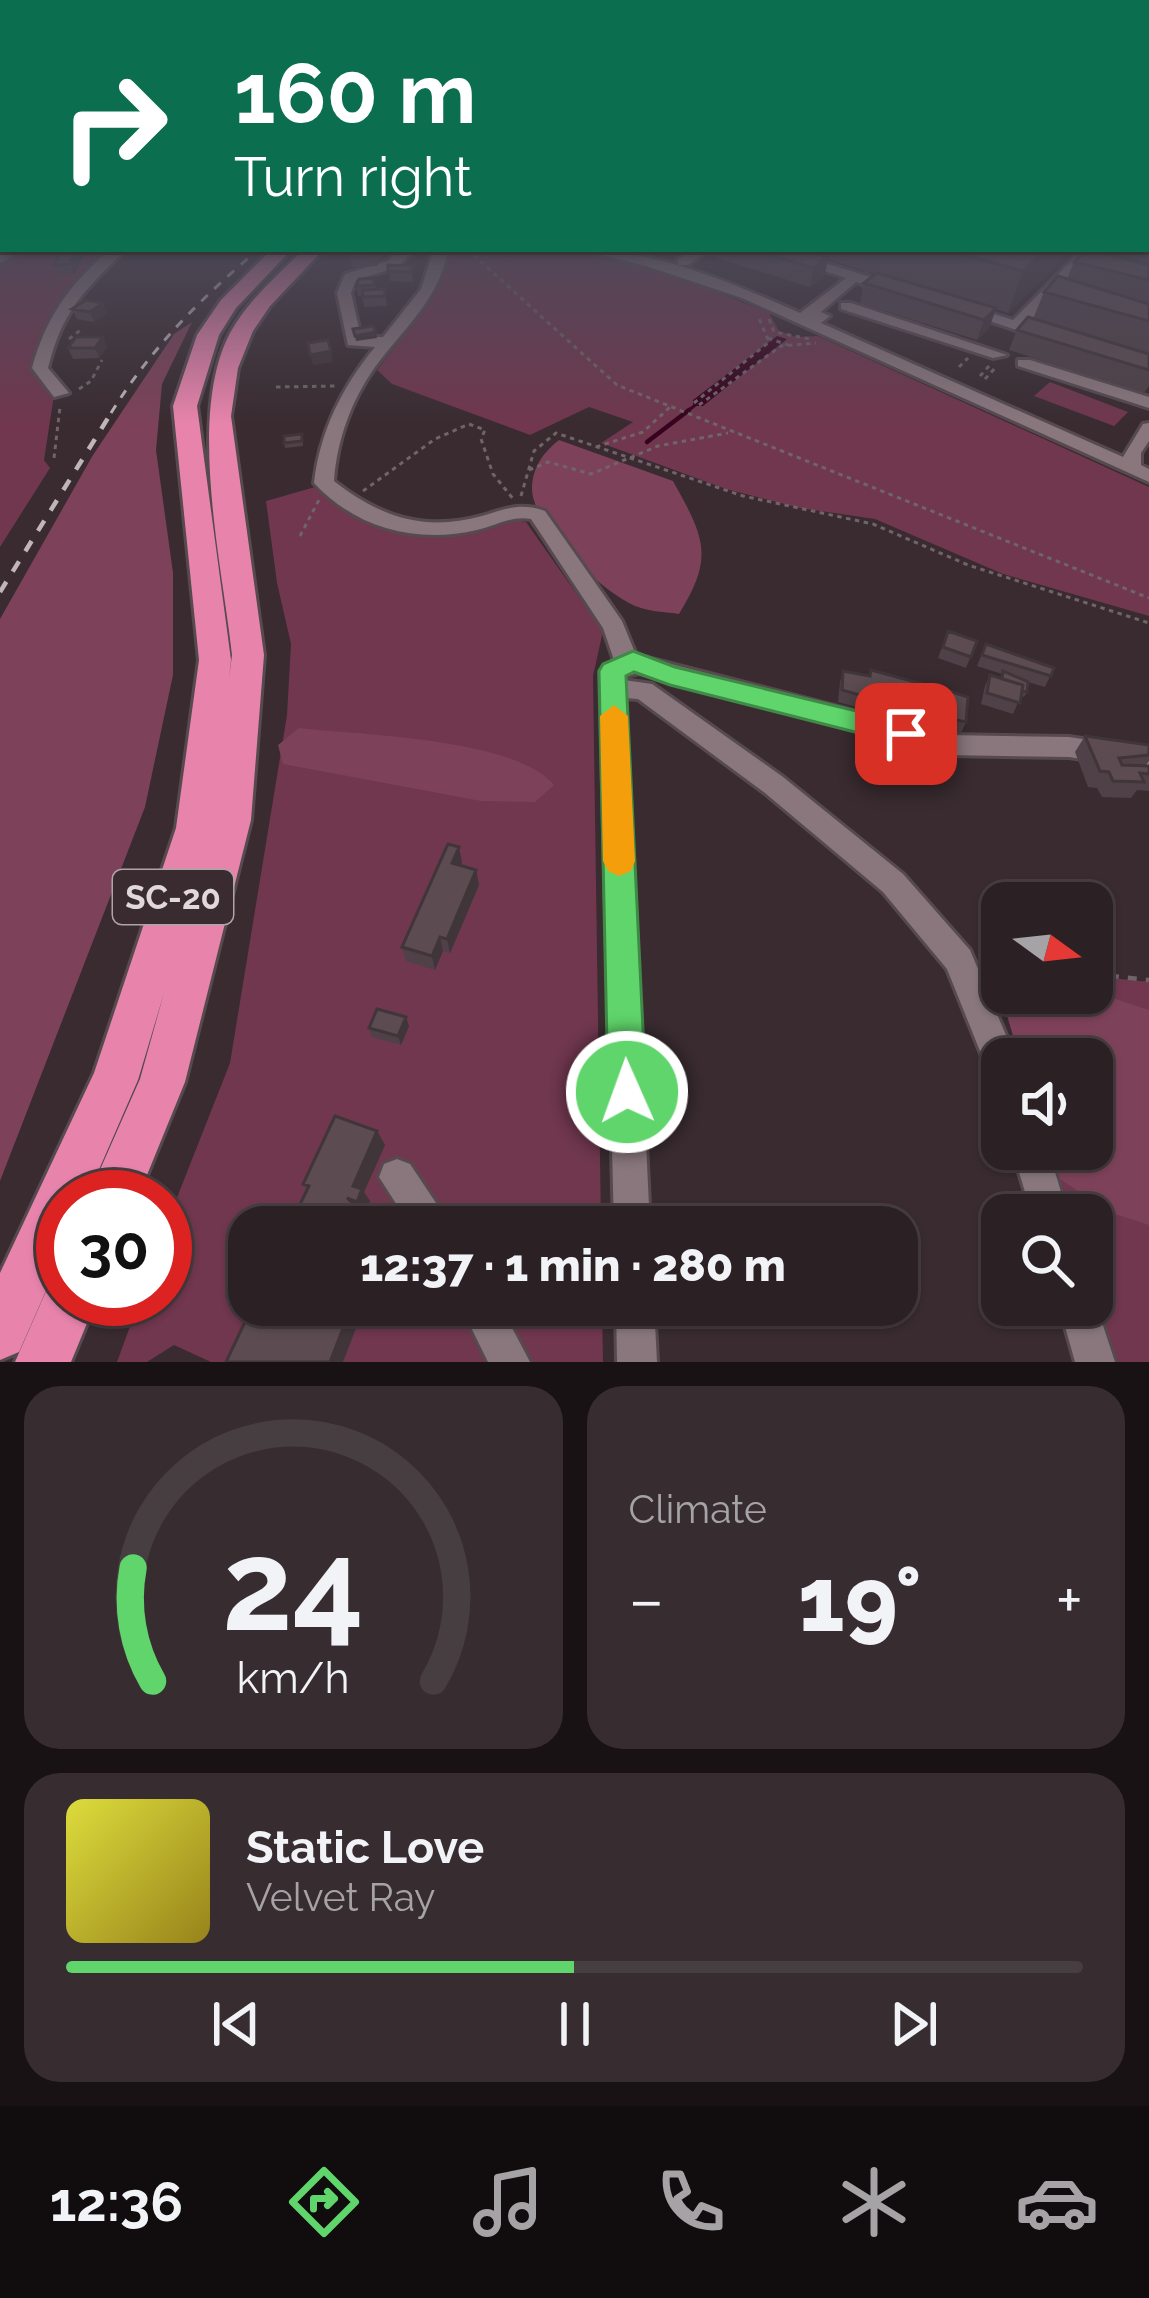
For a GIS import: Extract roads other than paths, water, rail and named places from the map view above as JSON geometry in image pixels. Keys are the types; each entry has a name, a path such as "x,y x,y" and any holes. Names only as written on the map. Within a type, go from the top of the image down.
{"highway":[{"path":"189,433 185,406 208,335 235,297"},
{"name":"SC-20","path":"0,1333 115,1080 195,828 215,660 189,433 219,340 253,297"},
{"name":"SC-20","path":"125,1170 162,1082 232,820 248,655 219,416 227,368 242,331 267,297"},
{"path":"227,368 282,297"},
{"path":"43,1362 58,1326"}],"street":[{"path":"60,394 40,368 65,297"},
{"path":"348,297 354,342 388,342"},
{"path":"422,297 357,385 325,455 328,486 346,502 405,531 483,522 519,510 538,514 614,627 620,676 632,1206"},
{"path":"747,297 1134,459"},
{"path":"751,297 812,317 882,356"},
{"path":"764,297 1134,459 1149,476"},
{"path":"812,317 838,297"},
{"path":"812,317 838,297"},
{"path":"846,306 850,297"},
{"path":"1016,326 1050,297"},
{"path":"935,301 1058,338"},
{"path":"812,317 846,306 999,355"},
{"path":"1024,363 1149,403"},
{"path":"1134,459 1149,428"},
{"path":"620,676 633,661 670,675 946,745 1069,747 1149,759"},
{"path":"620,676 792,799 893,884 959,960 991,1038"},
{"path":"398,1177 419,1206"},
{"path":"490,1326 510,1362"},
{"path":"636,1326 637,1362"},
{"path":"1084,1326 1095,1362"}],"waterway":[{"path":"698,403 781,339"},
{"path":"685,413 698,403"},
{"path":"647,442 689,410"}],"railway":[{"path":"112,411 143,367 206,297"},
{"path":"0,592 112,411"}]}
